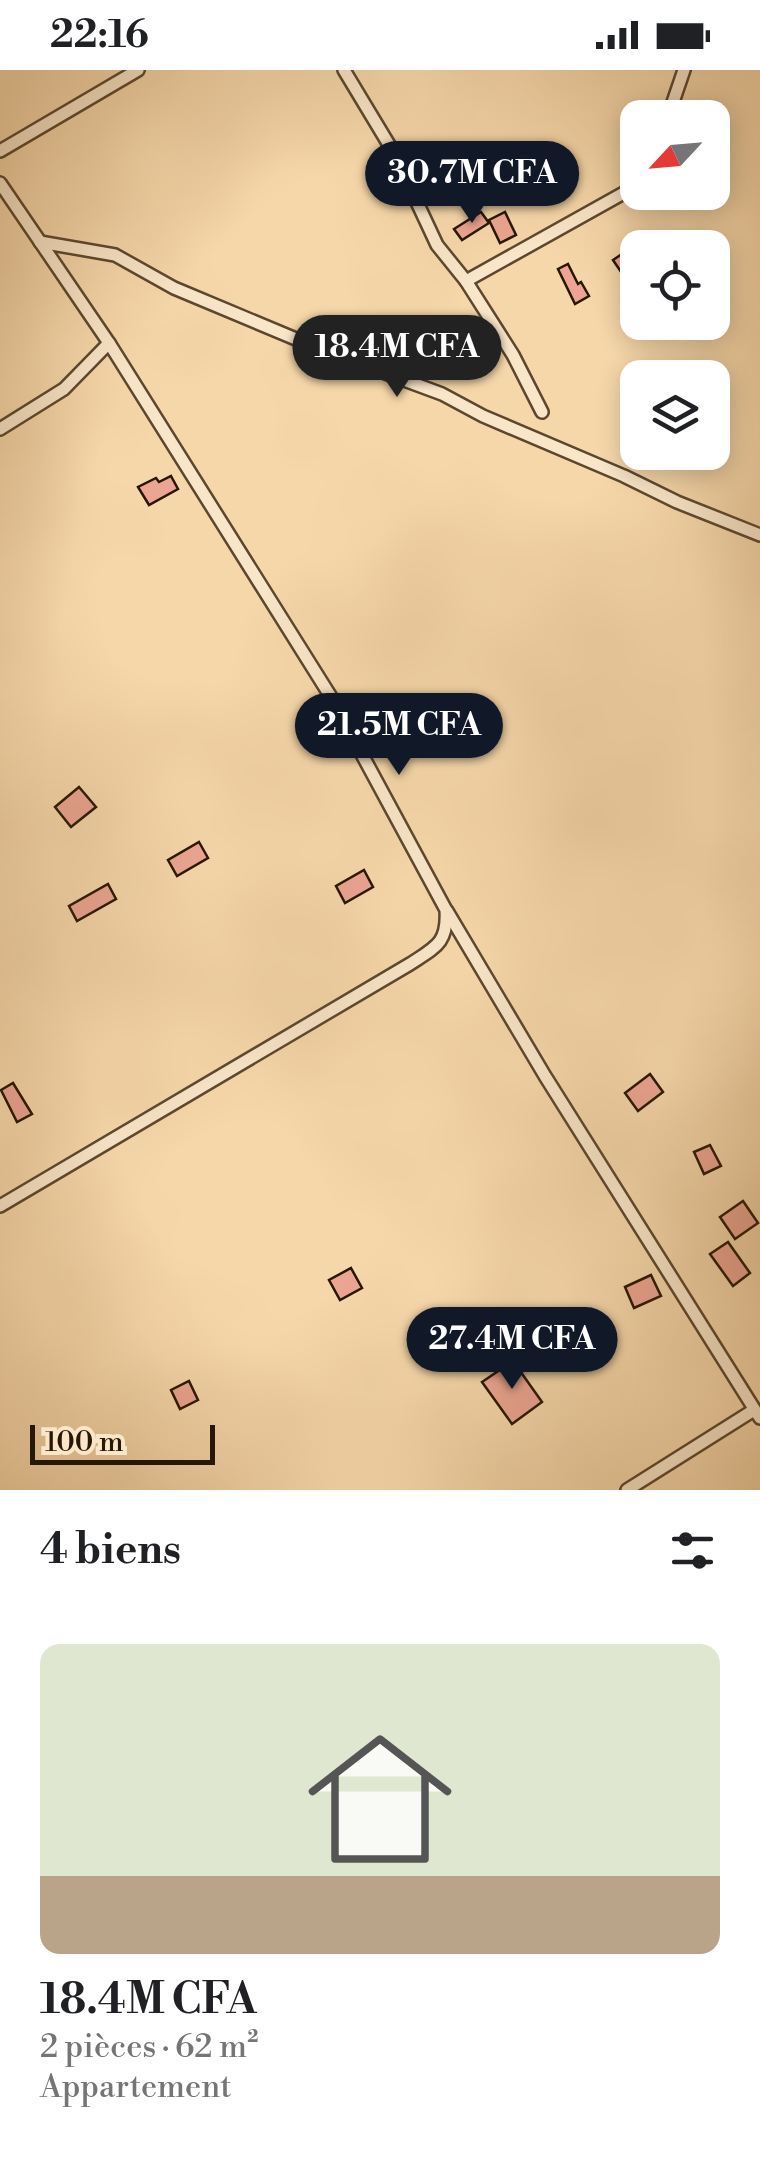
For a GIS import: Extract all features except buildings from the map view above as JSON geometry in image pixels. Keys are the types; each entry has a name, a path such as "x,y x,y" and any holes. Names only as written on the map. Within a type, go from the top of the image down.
{"street":[{"path":"0,150 138,70"},
{"path":"344,70 394,153 437,245 466,281 513,355 542,412"},
{"path":"674,100 684,70"},
{"path":"0,183 109,343 332,696 446,910 757,1414 627,1490"},
{"path":"466,281 620,195"},
{"path":"40,242 124,259 174,288 315,347 442,394 677,502 760,534"},
{"path":"0,428 64,389 109,343"},
{"path":"0,1206 439,945 447,927 446,910"}]}
